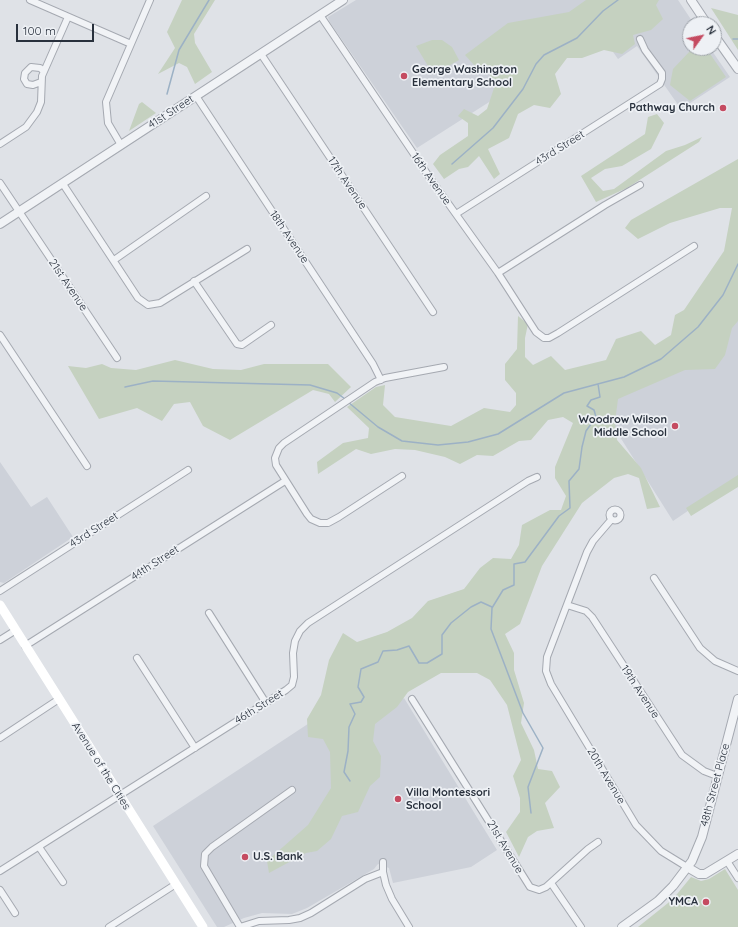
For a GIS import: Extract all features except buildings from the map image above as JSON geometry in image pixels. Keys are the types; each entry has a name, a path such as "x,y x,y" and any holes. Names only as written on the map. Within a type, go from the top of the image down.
{"main road":[{"name":"Avenue of the Cities","path":"0,605 202,927"}],"street":[{"path":"30,0 131,44"},
{"path":"46,7 49,0"},
{"path":"121,145 108,123 106,107 108,96 150,0"},
{"name":"41st Street","path":"0,224 343,0"},
{"path":"691,0 702,16"},
{"name":"16th Avenue","path":"320,15 430,178 498,273 536,332 546,338 558,334 694,246"},
{"path":"0,144 26,127 33,120 41,102 41,82 44,71 68,17"},
{"name":"43rd Street","path":"456,214 657,86 662,80 662,73 645,50 640,39"},
{"path":"722,46 738,69"},
{"name":"17th Avenue","path":"261,54 433,312"},
{"path":"41,82 33,85 27,84 24,76 26,71 30,68 40,68 44,71"},
{"name":"18th Avenue","path":"196,96 373,364 381,380"},
{"path":"0,183 19,212"},
{"path":"63,184 138,298 148,305 160,303 247,249"},
{"path":"498,273 605,205 640,185"},
{"path":"114,260 206,196"},
{"name":"21st Avenue","path":"19,212 117,358"},
{"path":"194,281 233,340 239,345 271,324"},
{"path":"0,335 87,466"},
{"path":"402,476 339,517 324,524 311,519 276,466 275,458 277,451 284,443 381,380 444,367"},
{"name":"43rd Street","path":"0,591 188,470"},
{"name":"46th Street","path":"0,871 266,703 292,685 294,677 294,647 298,636 308,623 528,480 537,477"},
{"name":"44th Street","path":"25,646 285,481"},
{"path":"568,605 587,552 593,541 612,520"},
{"path":"654,578 700,648 715,661 738,671"},
{"name":"20th Avenue","path":"568,605 545,663 545,668 551,684 636,824 661,852 686,868"},
{"name":"19th Avenue","path":"568,605 586,611 592,617 682,755 704,771 718,776"},
{"path":"209,613 266,703"},
{"path":"0,640 16,630"},
{"path":"137,658 195,748"},
{"path":"0,738 59,699"},
{"name":"21st Avenue","path":"412,699 527,882 536,890 542,889 551,883"},
{"name":"48th Street Place","path":"622,927 668,892 692,861 702,837 738,699"},
{"path":"292,790 212,847 205,854 204,866 240,927 259,921 284,924 311,913 365,879 383,872"},
{"path":"580,927 551,883 577,858 598,842"},
{"path":"39,847 63,882"},
{"path":"686,868 702,875 738,854"},
{"path":"727,861 738,878"},
{"path":"383,862 383,872 392,899 409,927"},
{"path":"109,927 176,884"},
{"path":"0,890 14,913"}],"shaded area":[{"path":"356,0 678,0 689,16 682,16 682,56 716,56 730,77 681,109 637,46 618,59 599,32 417,148 329,21 328,17"},
{"name":"Woodrow Wilson Middle School","path":"738,296 738,477 673,521 591,391"},
{"path":"0,462 31,507 47,497 73,537 4,583 0,582"},
{"path":"404,698 497,850 471,867 393,883 389,868 378,864 374,869 307,908 292,914 262,913 244,918 224,927 217,927 153,826 323,714 337,736"}],"green space":[{"path":"182,0 215,0 194,34 195,43 212,72 195,84 187,67 179,63 158,74 175,48 167,32"},
{"path":"586,0 659,0 656,5 663,19 651,30 633,35 635,44 622,54 604,50 582,58 567,58 555,74 561,94 550,108 534,105 518,114 509,138 488,149 500,174 494,179 479,156 468,167 459,169 444,179 433,164 440,155 468,136 468,123 458,116 464,109 478,116 487,109 495,85 488,71 474,65 465,55 508,23 569,12"},
{"path":"711,8 738,15 738,50 722,25 722,16 716,16"},
{"path":"432,40 442,40 452,47 459,60 436,73 431,71 416,46"},
{"path":"685,56 712,56 726,77 690,101 670,85 673,69"},
{"path":"142,102 156,113 129,131 139,104"},
{"path":"657,114 664,123 651,149 622,166 605,169 591,178 603,191 614,189 666,151 685,145 702,137 699,142 627,188 596,202 581,176 645,134 648,117"},
{"path":"738,159 738,321 732,328 725,355 715,369 685,370 618,399 615,422 617,440 641,468 660,507 647,509 639,478 628,474 614,478 582,503 542,566 520,624 505,634 514,653 514,670 524,703 521,723 534,750 538,769 552,771 560,787 545,803 554,828 537,831 528,837 519,857 506,832 520,812 520,798 513,776 521,760 507,705 490,680 477,673 441,673 408,692 397,707 375,724 373,741 381,756 380,777 370,786 358,812 342,816 331,839 317,851 306,853 269,873 267,861 308,825 331,788 330,752 323,739 308,737 307,719 321,695 329,660 343,633 357,642 387,632 412,618 428,601 464,589 480,568 493,558 511,559 519,545 522,525 550,510 561,510 566,496 555,478 555,467 573,423 563,417 548,420 531,440 519,441 493,456 477,455 460,464 445,457 415,450 395,449 371,454 356,449 318,474 317,462 343,443 368,438 369,428 347,407 376,387 385,385 383,405 395,417 451,426 484,408 510,412 516,405 516,393 505,380 505,364 517,349 518,316 528,324 525,338 525,357 533,365 551,356 565,370 606,360 616,339 641,331 655,345 671,335 675,315 684,310 724,251 732,208 720,208 670,223 638,239 625,228 631,220"},
{"path":"175,360 213,369 241,370 264,364 328,364 351,387 335,402 329,394 313,390 230,440 203,426 190,402 174,404 162,421 137,408 99,419 68,366 86,368 102,364 111,368 136,370"},
{"path":"738,475 738,487 691,516 686,508"},
{"path":"725,869 738,890 738,927 638,927 673,899 691,877 701,881 709,879"}],"waterway":[{"path":"167,94 179,50 209,0"},
{"path":"452,164 493,128 523,89 536,64 544,55 577,38 603,11 618,0"},
{"path":"733,39 738,39"},
{"path":"348,402 378,427 402,441 438,445 468,442 498,434 564,393 624,377 661,359 698,327 723,295 738,264"},
{"path":"125,387 153,381 310,385 337,393 345,399"},
{"path":"531,813 528,787 543,748 523,713 491,629 492,608 503,590 514,585 514,564 525,562 559,516 570,508 569,481 579,469 586,431 596,417 594,410 587,406 591,400 600,397 598,384"},
{"path":"350,781 344,772 348,751 349,727 355,714 350,704 361,702 364,697 358,687 361,669 378,662 383,651 397,650 409,646 419,663 427,663 442,654 442,635 451,623 471,607 481,602 492,607"}],"place":[{"name":"George Washington Elementary School","path":"404,76"},
{"name":"Pathway Church","path":"723,108"},
{"name":"Woodrow Wilson Middle School","path":"675,426"},
{"name":"Villa Montessori School","path":"398,799"},
{"name":"U.S. Bank","path":"245,857"},
{"name":"YMCA","path":"706,902"}]}
